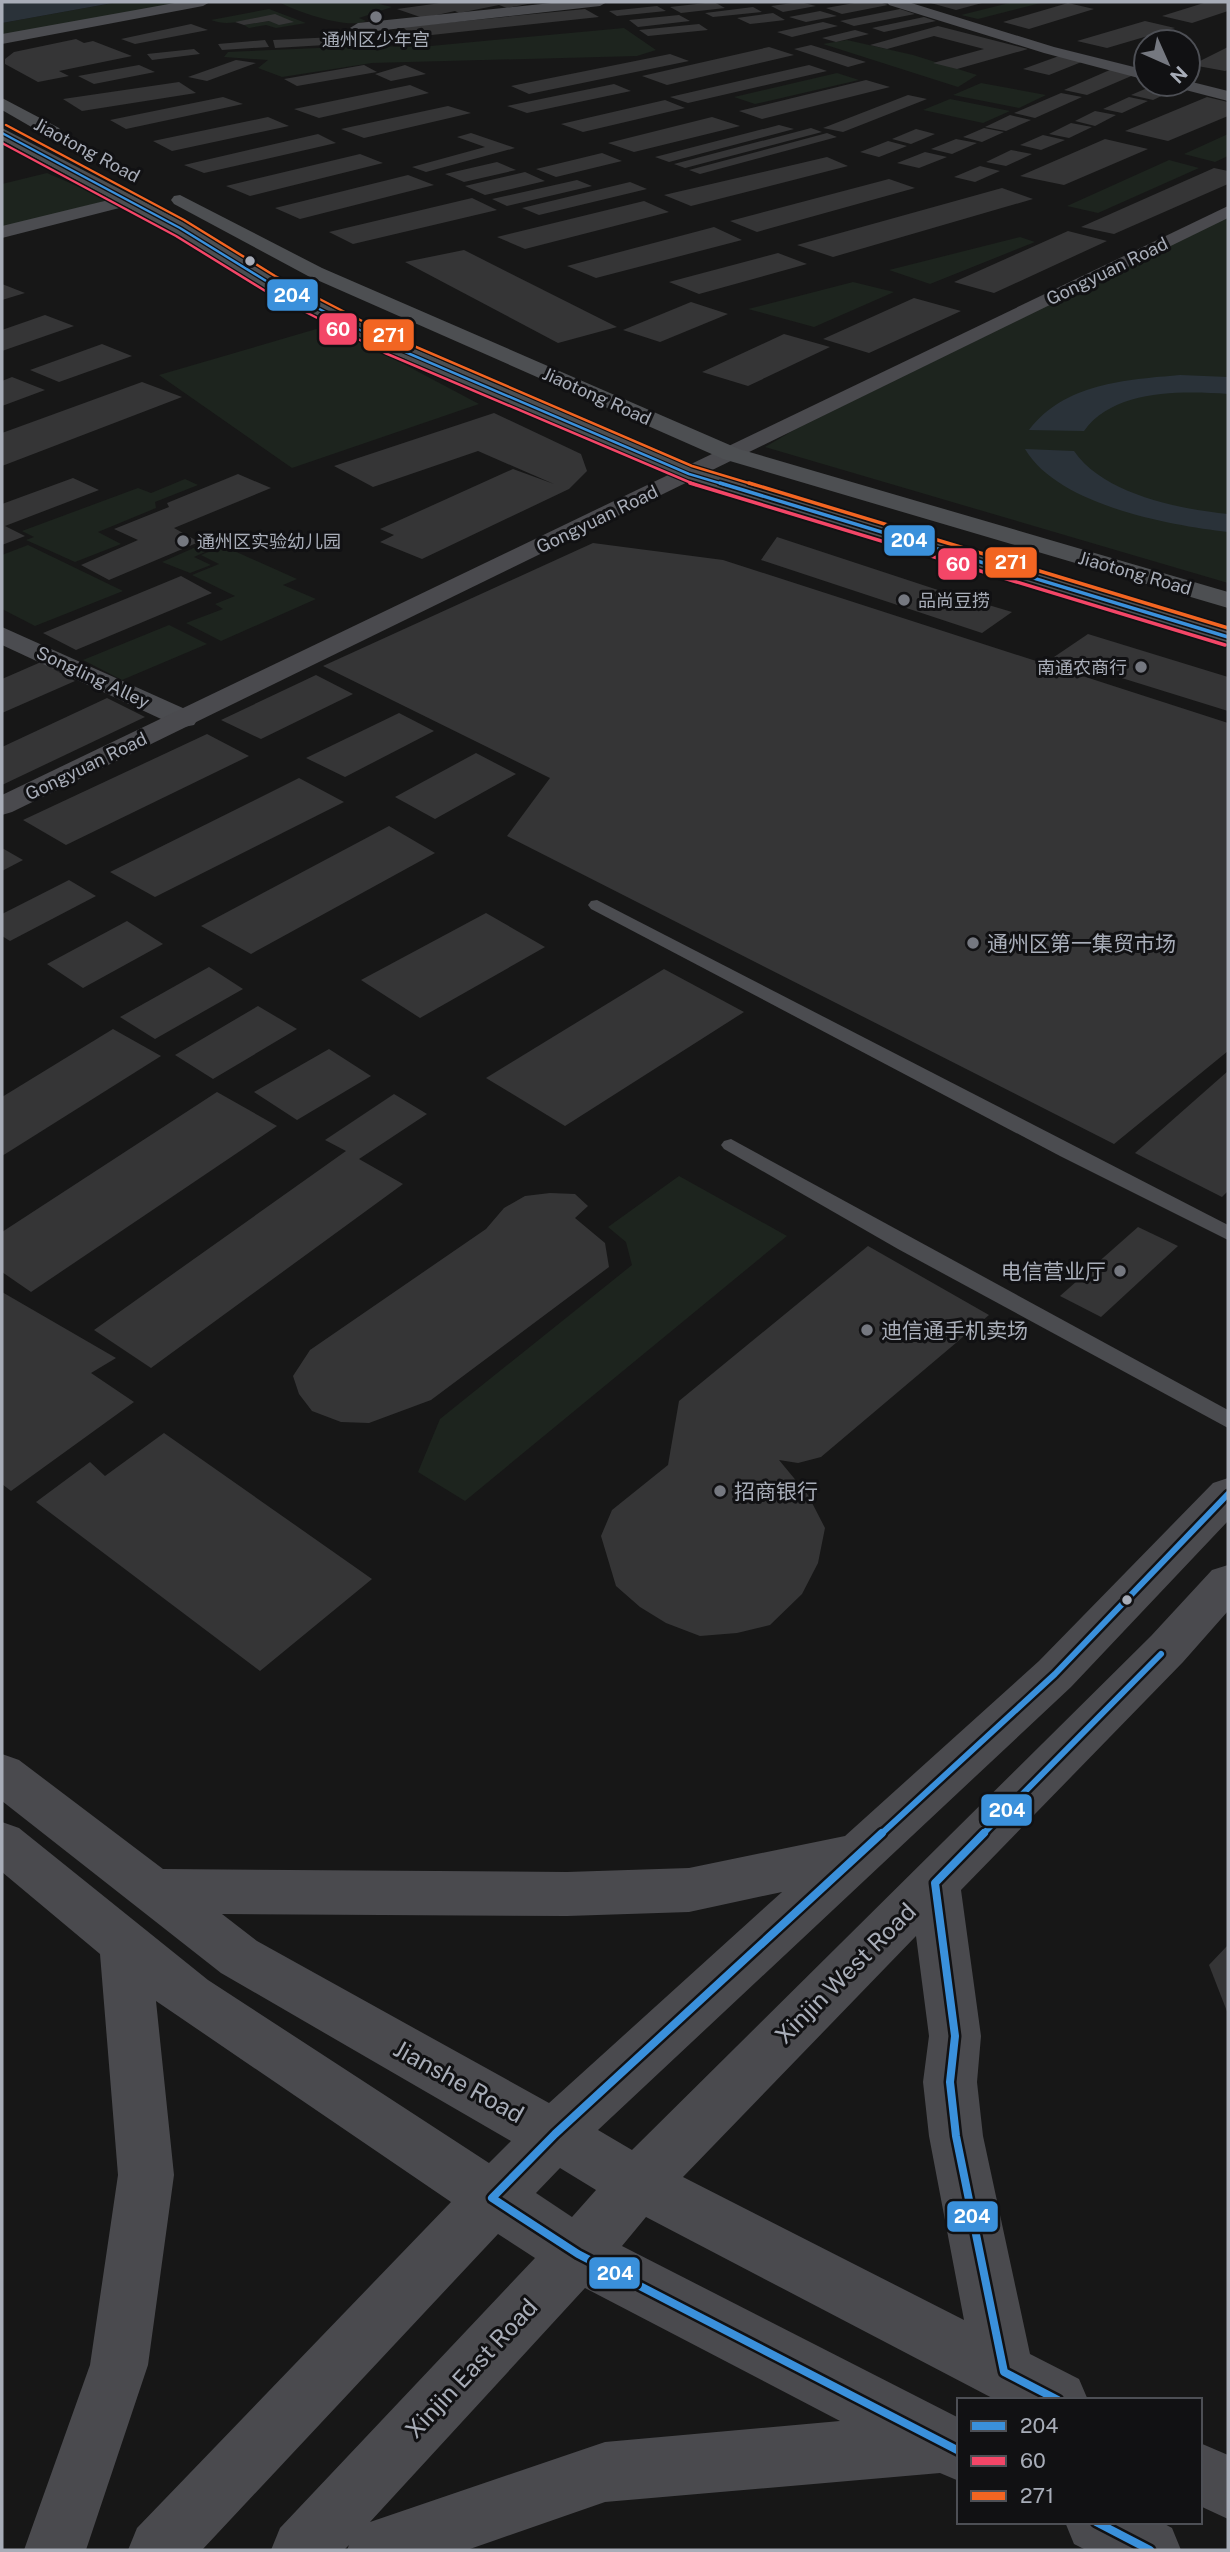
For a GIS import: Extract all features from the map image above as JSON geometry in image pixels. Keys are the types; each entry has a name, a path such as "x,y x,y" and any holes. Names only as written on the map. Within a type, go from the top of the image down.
{"main road":[{"name":"Jiaotong Road","path":"2,103 315,272 731,454 1228,600"},
{"name":"Jiaotong Road","path":"2,133 129,200 271,284 389,345 689,474 1228,637"}],"street":[{"path":"2,39 203,2"},
{"path":"358,28 600,2"},
{"path":"894,2 1049,50 1132,71"},
{"path":"1202,90 1228,96"},
{"path":"2,232 129,200"},
{"name":"Gongyuan Road","path":"2,806 1228,211"},
{"name":"Songling Alley","path":"2,635 184,719"},
{"path":"159,2550 555,2134 1055,1674 1228,1494"},
{"name":"Xinjin West Road","path":"638,2183 1167,1649 1228,1582"},
{"name":"Jianshe Road","path":"2,1774 239,1957 638,2183 1054,2398"},
{"path":"2,1843 190,1997 578,2254 951,2447"},
{"path":"153,1891 567,1894 689,1890 859,1855"},
{"path":"935,1883 955,2036 950,2082 956,2136 1004,2372"},
{"path":"55,2550 119,2365 146,2175 125,1945"},
{"name":"Xinjin East Road","path":"302,2550 578,2254 638,2183"},
{"path":"377,2550 605,2472 951,2447"},
{"path":"1202,2474 1228,2488"},
{"path":"1100,2524 1150,2550"}],"lane":[{"path":"597,905 1228,1233"},
{"path":"731,1145 905,1244 1228,1420"}],"shaded area":[{"path":"2,2 118,2 2,23"},
{"path":"118,2 206,2 2,39 2,23"},
{"path":"279,2 371,2 392,7 359,18 366,21 347,23 309,14"},
{"path":"1013,2 1045,2 978,19 961,15"},
{"path":"269,9 306,23 276,28 266,25 249,28 244,25 269,21 292,22 271,16 231,23 211,20"},
{"path":"624,28 656,50 637,56 372,63 282,77 258,68 268,60 224,57 228,52 366,46 420,47"},
{"path":"847,40 913,55 977,75 958,87 823,44"},
{"path":"837,73 859,80 755,104 734,97"},
{"path":"981,83 1046,95 1019,108 953,95"},
{"path":"950,99 1010,111 983,123 923,110"},
{"path":"1228,134 1228,156 1215,162 1184,154"},
{"path":"1169,160 1199,168 1098,213 1067,206"},
{"path":"47,173 109,200 2,228 2,184"},
{"path":"1228,216 1228,583 765,447 794,430"},
{"path":"1020,237 1035,242 930,284 889,270"},
{"path":"853,282 894,292 814,327 748,309"},
{"path":"330,325 479,404 292,468 159,375"},
{"path":"1180,375 1228,377 1228,394 1170,393 1150,396 1113,407 1097,417 1084,431 1029,430 1044,414 1078,393 1118,382"},
{"path":"1025,449 1074,451 1087,466 1123,489 1165,503 1228,514 1228,532 1146,517 1088,498 1062,485 1041,468"},
{"path":"185,479 198,485 155,502 156,508 98,532 121,544 75,562 26,540 34,537 22,531 138,488 151,493"},
{"path":"205,543 216,547 194,557 211,565 190,573 162,562"},
{"path":"28,545 123,591 35,626 2,609 2,555"},
{"path":"223,546 297,579 283,585 316,599 221,641 186,623 223,609 215,604 235,596 192,575 219,564 201,555"},
{"path":"169,625 207,644 122,680 83,660"},
{"path":"679,1176 787,1236 465,1501 418,1472 440,1419 632,1265 626,1242 608,1227"}],"building":[{"path":"448,2 533,3 507,8 499,5 459,13 455,11 423,18 397,9"},
{"path":"714,2 725,8 681,13 670,7"},
{"path":"800,2 816,6 783,12 771,6"},
{"path":"860,2 888,5 842,14 826,8"},
{"path":"927,2 982,2 982,3 956,10"},
{"path":"1207,2 1228,2 1228,11 1192,23 1162,16"},
{"path":"1068,3 1094,9 1029,29 1003,22"},
{"path":"657,6 666,11 617,16 609,11"},
{"path":"753,7 762,12 713,17 705,13"},
{"path":"585,9 599,17 413,37 403,27"},
{"path":"900,9 915,14 854,26 840,21"},
{"path":"820,11 837,16 806,22 789,17"},
{"path":"773,13 785,20 750,24 737,18"},
{"path":"275,14 294,22 279,25 269,21 244,25 235,22"},
{"path":"679,15 690,21 638,27 629,20"},
{"path":"924,17 936,21 884,32 872,28"},
{"path":"1145,21 1175,28 1132,28 1132,41 1107,48 1077,41"},
{"path":"823,22 838,26 792,37 777,32"},
{"path":"191,24 208,30 135,44 121,39"},
{"path":"699,24 708,30 648,36 639,30"},
{"path":"938,26 1028,49 957,69 933,63 984,49 934,36 887,49 870,45"},
{"path":"855,30 869,34 836,42 822,38"},
{"path":"356,36 359,43 275,48 273,40"},
{"path":"76,39 84,43 93,41 132,56 59,71 69,76 38,82 5,64 5,59 14,52"},
{"path":"265,40 269,47 222,50 218,44"},
{"path":"811,45 866,62 848,67 794,49"},
{"path":"769,47 794,55 667,85 642,76"},
{"path":"1228,47 1228,70 1202,67 1202,60"},
{"path":"194,49 200,54 152,60 147,54"},
{"path":"670,54 689,61 529,94 511,86"},
{"path":"1059,56 1084,61 1049,75 1023,69"},
{"path":"236,60 256,63 207,81 188,77"},
{"path":"139,65 155,72 94,84 78,76"},
{"path":"364,65 377,72 297,86 284,79"},
{"path":"405,65 426,74 391,81 375,74"},
{"path":"809,65 827,71 688,103 670,97"},
{"path":"1112,69 1132,73 1132,76 1087,95 1064,90"},
{"path":"866,80 890,87 762,119 739,111"},
{"path":"179,82 196,93 82,111 63,99"},
{"path":"614,84 631,91 527,113 507,106"},
{"path":"410,85 429,93 319,118 294,109"},
{"path":"1061,93 1082,97 1035,118 1014,113"},
{"path":"908,95 927,99 843,132 823,128"},
{"path":"223,97 243,104 126,129 110,120"},
{"path":"1129,97 1148,101 1122,113 1103,109"},
{"path":"1207,97 1228,102 1228,116 1168,141 1125,131"},
{"path":"665,100 685,108 583,132 561,124"},
{"path":"448,106 471,113 364,138 341,129"},
{"path":"1095,111 1116,115 1095,126 1075,121"},
{"path":"1010,115 1031,120 1006,131 985,127"},
{"path":"268,117 289,126 172,151 153,141"},
{"path":"712,117 740,126 634,152 608,143"},
{"path":"1071,123 1092,127 1069,138 1049,134"},
{"path":"779,125 794,129 669,162 655,157"},
{"path":"811,128 822,132 685,168 674,164"},
{"path":"984,128 1004,132 982,142 963,137"},
{"path":"916,129 935,134 911,144 892,139"},
{"path":"471,133 515,148 426,172 412,167 485,147 457,137"},
{"path":"827,133 837,137 700,174 689,170"},
{"path":"318,134 336,143 204,173 184,165"},
{"path":"1043,135 1065,140 1041,150 1020,145"},
{"path":"956,139 977,143 952,154 931,149"},
{"path":"1105,139 1148,149 1064,185 1020,176"},
{"path":"888,141 907,146 879,157 860,152"},
{"path":"1011,150 1032,154 1006,166 986,162"},
{"path":"925,152 947,157 919,168 897,163"},
{"path":"602,153 622,161 556,177 536,169"},
{"path":"360,154 383,163 250,196 226,186"},
{"path":"827,157 848,166 691,206 664,195"},
{"path":"497,162 516,170 464,182 445,174"},
{"path":"980,166 1000,171 975,182 954,177"},
{"path":"1214,168 1228,171 1228,184 1114,234 1081,227"},
{"path":"525,172 545,181 485,195 465,186"},
{"path":"408,175 434,185 300,219 275,208"},
{"path":"889,179 915,188 757,232 730,221"},
{"path":"577,180 592,186 507,206 492,199"},
{"path":"630,182 647,189 539,215 522,208"},
{"path":"1002,188 1033,199 833,257 797,245"},
{"path":"472,198 497,210 353,244 329,232"},
{"path":"644,201 669,212 525,249 497,237"},
{"path":"714,227 742,240 596,278 567,266"},
{"path":"1068,231 1107,241 994,293 954,282"},
{"path":"464,250 617,327 558,343 405,262"},
{"path":"778,253 807,264 699,294 669,282"},
{"path":"2,284 25,293 2,300"},
{"path":"914,298 961,311 869,353 823,339"},
{"path":"691,302 728,314 660,342 623,330"},
{"path":"45,315 74,326 2,351 2,330"},
{"path":"784,334 830,347 748,386 702,372"},
{"path":"102,344 132,356 59,382 30,370"},
{"path":"12,377 45,390 2,406 2,381"},
{"path":"142,382 182,397 2,466 2,433"},
{"path":"494,413 581,454 587,471 569,489 422,559 380,542 394,535 380,529 513,469 554,484 478,451 373,487 334,466"},
{"path":"238,474 271,488 174,528 199,542 109,580 81,565 138,540 114,529 169,507 167,503"},
{"path":"73,478 99,490 5,526 25,536 2,545 2,504"},
{"path":"777,537 1012,612 982,633 761,560"},
{"name":"通州区第一集贸市场","path":"593,543 723,560 1228,723 1228,1051 1114,1144 507,836 550,778 323,666"},
{"path":"181,576 212,593 76,650 43,633"},
{"name":"南通农商行","path":"1088,634 1228,677 1228,711 1054,657"},
{"path":"41,662 75,681 2,713 2,679"},
{"path":"316,675 353,694 261,739 221,720"},
{"path":"107,698 145,717 2,785 2,747"},
{"path":"399,713 434,731 345,777 306,758"},
{"path":"207,734 249,756 66,845 23,820"},
{"path":"476,753 516,774 435,819 395,797"},
{"path":"299,778 344,802 155,897 110,872"},
{"path":"389,826 435,853 251,954 201,926"},
{"path":"2,848 23,860 2,871"},
{"path":"69,880 96,896 10,941 2,936 2,914"},
{"path":"486,913 545,947 420,1018 361,980"},
{"path":"127,921 163,944 83,988 47,964"},
{"path":"209,967 243,989 155,1039 120,1017"},
{"path":"664,969 744,1012 565,1126 486,1078"},
{"path":"258,1006 297,1029 213,1079 175,1055"},
{"path":"113,1029 161,1056 2,1156 2,1097"},
{"path":"329,1049 371,1076 297,1120 254,1092"},
{"path":"1228,1071 1228,1191 1222,1197 1135,1153"},
{"path":"217,1092 277,1126 31,1292 2,1272 2,1232"},
{"path":"394,1094 427,1114 359,1159 403,1184 151,1368 94,1330 346,1151 325,1140"},
{"path":"575,1194 588,1206 575,1218 605,1243 609,1267 431,1400 369,1423 341,1422 312,1411 299,1394 293,1376 310,1350 486,1229 504,1208 525,1196"},
{"name":"电信营业厅","path":"1138,1227 1178,1246 1101,1317 1060,1296"},
{"name":"招商银行","path":"868,1246 989,1315 821,1457 798,1463 779,1460 808,1495 825,1528 818,1563 802,1594 770,1625 737,1633 700,1636 666,1623 640,1607 616,1586 601,1536 612,1510 668,1465 679,1401"},
{"path":"2,1292 116,1358 91,1373 134,1402 11,1491 2,1484"},
{"path":"164,1433 372,1579 260,1671 36,1502 90,1462 105,1476"},
{"path":"1228,1945 1228,2014 1209,1965"}],"transit line":[{"name":"271","path":"6,125 184,220 275,276 393,337 692,466 1228,628"},
{"name":"204","path":"2,133 180,228 271,284 389,345 689,474 1228,637"},
{"name":"60","path":"2,143 176,236 267,292 385,353 686,482 1225,645"},
{"name":"204","path":"957,2450 578,2254 492,2198 555,2134 1055,1674 1228,1494"},
{"name":"204","path":"1054,2398 1004,2372 956,2136 950,2082 955,2036 935,1883 1161,1654"},
{"name":"204","path":"1100,2524 1150,2550"}],"place":[{"name":"通州区少年宫","path":"376,17"},
{"name":"通州区实验幼儿园","path":"183,541"},
{"name":"品尚豆捞","path":"904,600"},
{"name":"南通农商行","path":"1141,667"},
{"name":"通州区第一集贸市场","path":"973,943"},
{"name":"电信营业厅","path":"1120,1271"},
{"name":"迪信通手机卖场","path":"867,1330"},
{"name":"招商银行","path":"720,1491"}]}
